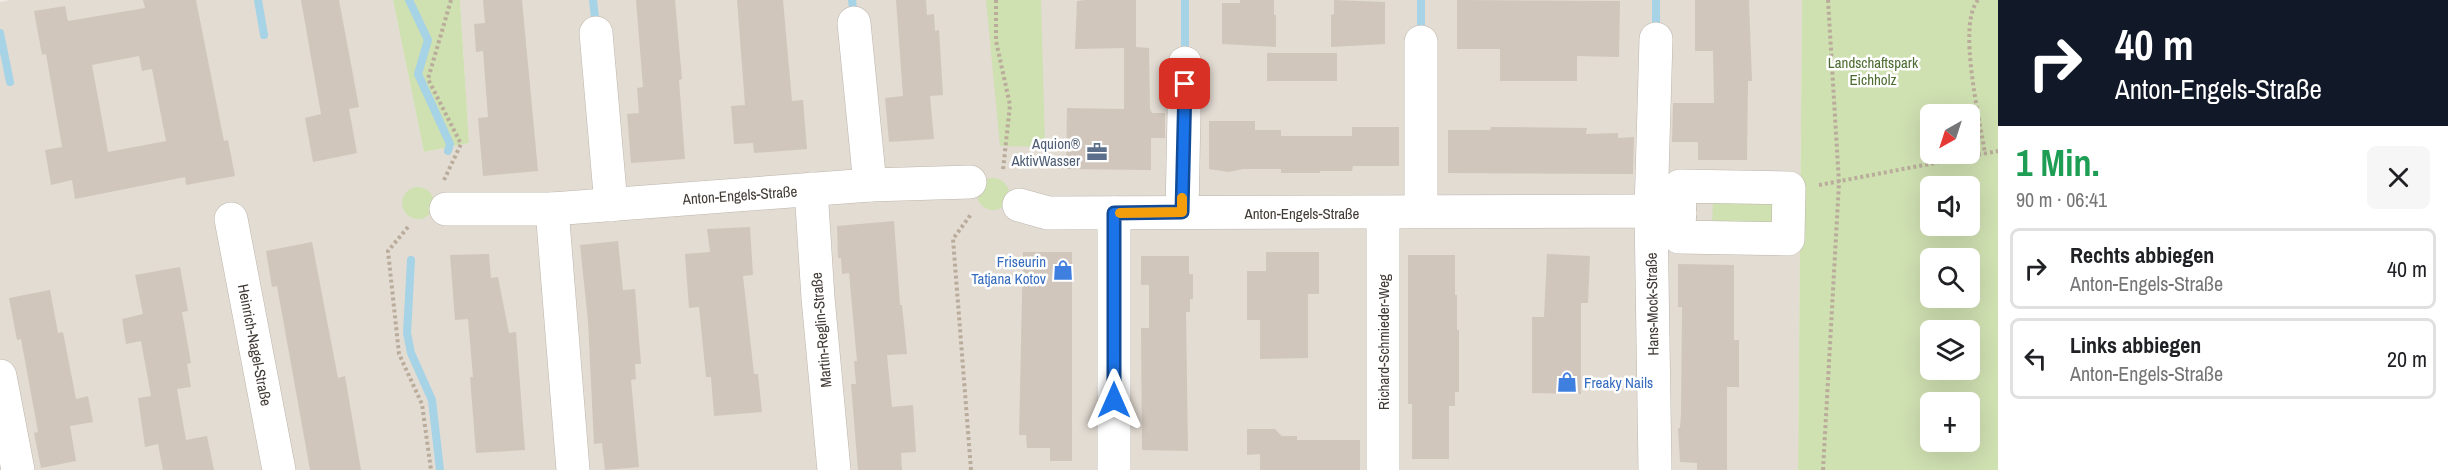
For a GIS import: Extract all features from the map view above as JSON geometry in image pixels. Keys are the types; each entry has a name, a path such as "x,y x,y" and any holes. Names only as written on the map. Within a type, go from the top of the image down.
{"street":[{"path":"854,23 870,185"},
{"path":"596,33 611,205"},
{"path":"1656,39 1665,212"},
{"path":"1421,42 1421,211"},
{"path":"1182,212 1185,63"},
{"name":"Anton-Engels-Straße","path":"444,198 552,209 870,185 971,197"},
{"name":"Martin-Reglin-Straße","path":"811,189 818,298 834,470"},
{"name":"Anton-Engels-Straße","path":"1019,205 1048,213 1665,212"},
{"path":"552,209 573,470"},
{"name":"Hans-Mock-Straße","path":"1655,470 1665,212"},
{"path":"1114,213 1114,470"},
{"name":"Richard-Schmieder-Weg","path":"1383,213 1383,470"},
{"name":"Heinrich-Nagel-Straße","path":"231,219 279,470"},
{"path":"0,376 18,470"}],"path":[{"path":"444,198 461,144 428,79 451,0"},
{"path":"996,0 996,40 1010,105 1003,170"},
{"path":"1823,470 1839,183 1828,0"},
{"path":"1978,0 1971,9 1970,67 1986,154"},
{"path":"1816,186 1998,151"},
{"path":"971,197 953,239 971,470"},
{"path":"408,227 388,251 399,354 422,404 431,470"}],"shaded area":[{"path":"10,0 393,0 424,152 469,143 460,0 1802,0 1798,470 0,470 0,2"}],"green space":[{"path":"393,0 460,0 469,143 424,152"},
{"path":"986,0 1041,0 1045,147 1000,146"},
{"name":"Landschaftspark Eichholz","path":"1802,0 1998,0 1998,470 1798,470"},
{"path":"993,178 1004,183 1009,194 1004,205 993,210 982,205 977,194 982,183"},
{"path":"418,187 429,192 434,203 429,214 418,219 407,214 402,203 407,192"},
{"path":"1713,196 1778,197 1777,229 1712,227"}],"building":[{"path":"143,0 196,0 224,141 228,140 235,176 186,185 185,177 75,199 72,180 51,185 45,150 62,147 46,54 42,55 34,11 65,6 68,21 145,8","holes":["139,56 142,71 152,69 166,141 108,152 92,65"]},
{"path":"301,0 339,0 359,107 349,109 357,153 313,162 305,118 321,114"},
{"path":"483,0 522,0 538,171 483,176 478,118 488,117 483,51 476,52 474,24 485,23"},
{"path":"636,0 675,0 682,79 679,80 685,159 631,163 627,114 639,113 637,88 643,87"},
{"path":"737,0 783,0 792,101 803,100 807,149 754,153 753,143 734,144 731,106 745,105"},
{"path":"896,0 926,0 927,15 934,14 935,31 939,30 943,95 930,96 934,139 889,142 885,98 903,96"},
{"path":"1136,0 1136,47 1149,48 1150,109 1152,113 1165,113 1165,138 1151,138 1151,170 1066,169 1067,108 1124,109 1124,48 1075,49 1077,1"},
{"path":"1240,0 1274,0 1276,47 1222,44 1222,3 1240,3"},
{"path":"1334,0 1385,2 1385,44 1331,47 1331,15 1334,14"},
{"path":"1457,0 1620,1 1619,57 1577,56 1577,81 1500,81 1500,49 1457,49"},
{"path":"1695,0 1749,0 1752,81 1748,81 1747,160 1698,160 1698,142 1672,142 1673,103 1714,103 1713,51 1695,51"},
{"path":"1267,53 1337,53 1337,81 1267,81"},
{"path":"1209,121 1255,121 1255,130 1281,130 1281,136 1352,136 1352,127 1399,127 1399,166 1353,166 1352,171 1320,171 1320,173 1281,173 1281,169 1243,169 1229,172 1209,169"},
{"path":"1491,127 1587,128 1586,134 1618,133 1618,138 1634,137 1633,174 1448,173 1448,130 1490,130"},
{"path":"894,221 900,305 902,305 907,354 887,355 892,407 913,405 916,452 901,453 902,470 858,470 851,384 856,384 854,361 857,361 849,273 842,274 841,258 838,258 837,226"},
{"path":"750,227 753,275 743,276 754,374 758,374 762,412 714,416 711,377 706,377 699,307 689,308 685,254 710,252 707,229"},
{"path":"618,241 623,290 635,289 641,364 635,364 636,379 631,380 639,467 605,470 602,443 594,444 588,321 580,245"},
{"path":"312,242 338,378 345,376 361,470 310,470 277,286 272,287 266,251"},
{"path":"1023,252 1072,252 1072,461 1050,461 1050,448 1027,448 1026,435 1019,435"},
{"path":"1266,252 1319,252 1319,294 1308,294 1308,358 1260,359 1260,320 1247,320 1247,271 1266,271"},
{"path":"489,254 491,278 498,277 509,333 516,332 525,450 476,453 468,319 455,320 450,255"},
{"path":"1547,254 1590,256 1588,303 1581,303 1581,394 1532,393 1532,317 1544,317"},
{"path":"1408,255 1455,255 1455,295 1457,295 1457,330 1459,330 1459,392 1455,392 1455,406 1449,406 1449,459 1412,459 1412,404 1408,404"},
{"path":"1141,256 1189,256 1189,274 1193,274 1193,299 1190,299 1190,312 1186,312 1188,451 1142,450 1141,328 1149,328 1149,285 1141,285"},
{"path":"1678,264 1734,265 1734,340 1739,340 1739,387 1727,387 1727,470 1697,470 1697,463 1680,462 1678,428 1680,428 1681,414 1682,307 1678,307"},
{"path":"180,267 188,311 182,312 191,363 187,364 191,387 177,389 186,440 207,436 214,470 163,470 158,444 145,447 138,398 151,396 141,341 126,344 122,319 143,314 135,275"},
{"path":"50,290 58,333 63,332 76,399 88,396 93,422 70,426 76,461 41,468 34,433 38,432 21,339 17,340 9,298"},
{"path":"1247,429 1275,429 1282,436 1297,436 1297,440 1360,440 1360,470 1260,470 1260,454 1247,455"}],"waterway":[{"path":"258,0 264,35"},
{"path":"409,0 428,40 418,74 450,144 448,151"},
{"path":"593,0 596,26"},
{"path":"852,0 854,16"},
{"path":"1185,0 1185,57"},
{"path":"1421,0 1421,35"},
{"path":"1656,0 1656,33"},
{"path":"0,33 10,82"},
{"path":"411,260 407,333 411,353 432,400 440,470"}],"slow traffic":[{"path":"1120,213 1182,212 1182,198"}],"place":[{"name":"Aquion® AktivWasser","path":"1097,152"},
{"name":"Friseurin Tatjana Kotov","path":"1063,270"},
{"name":"Freaky Nails","path":"1567,382"}],"route":[{"path":"1114,400 1114,213 1182,212 1185,84"}]}
